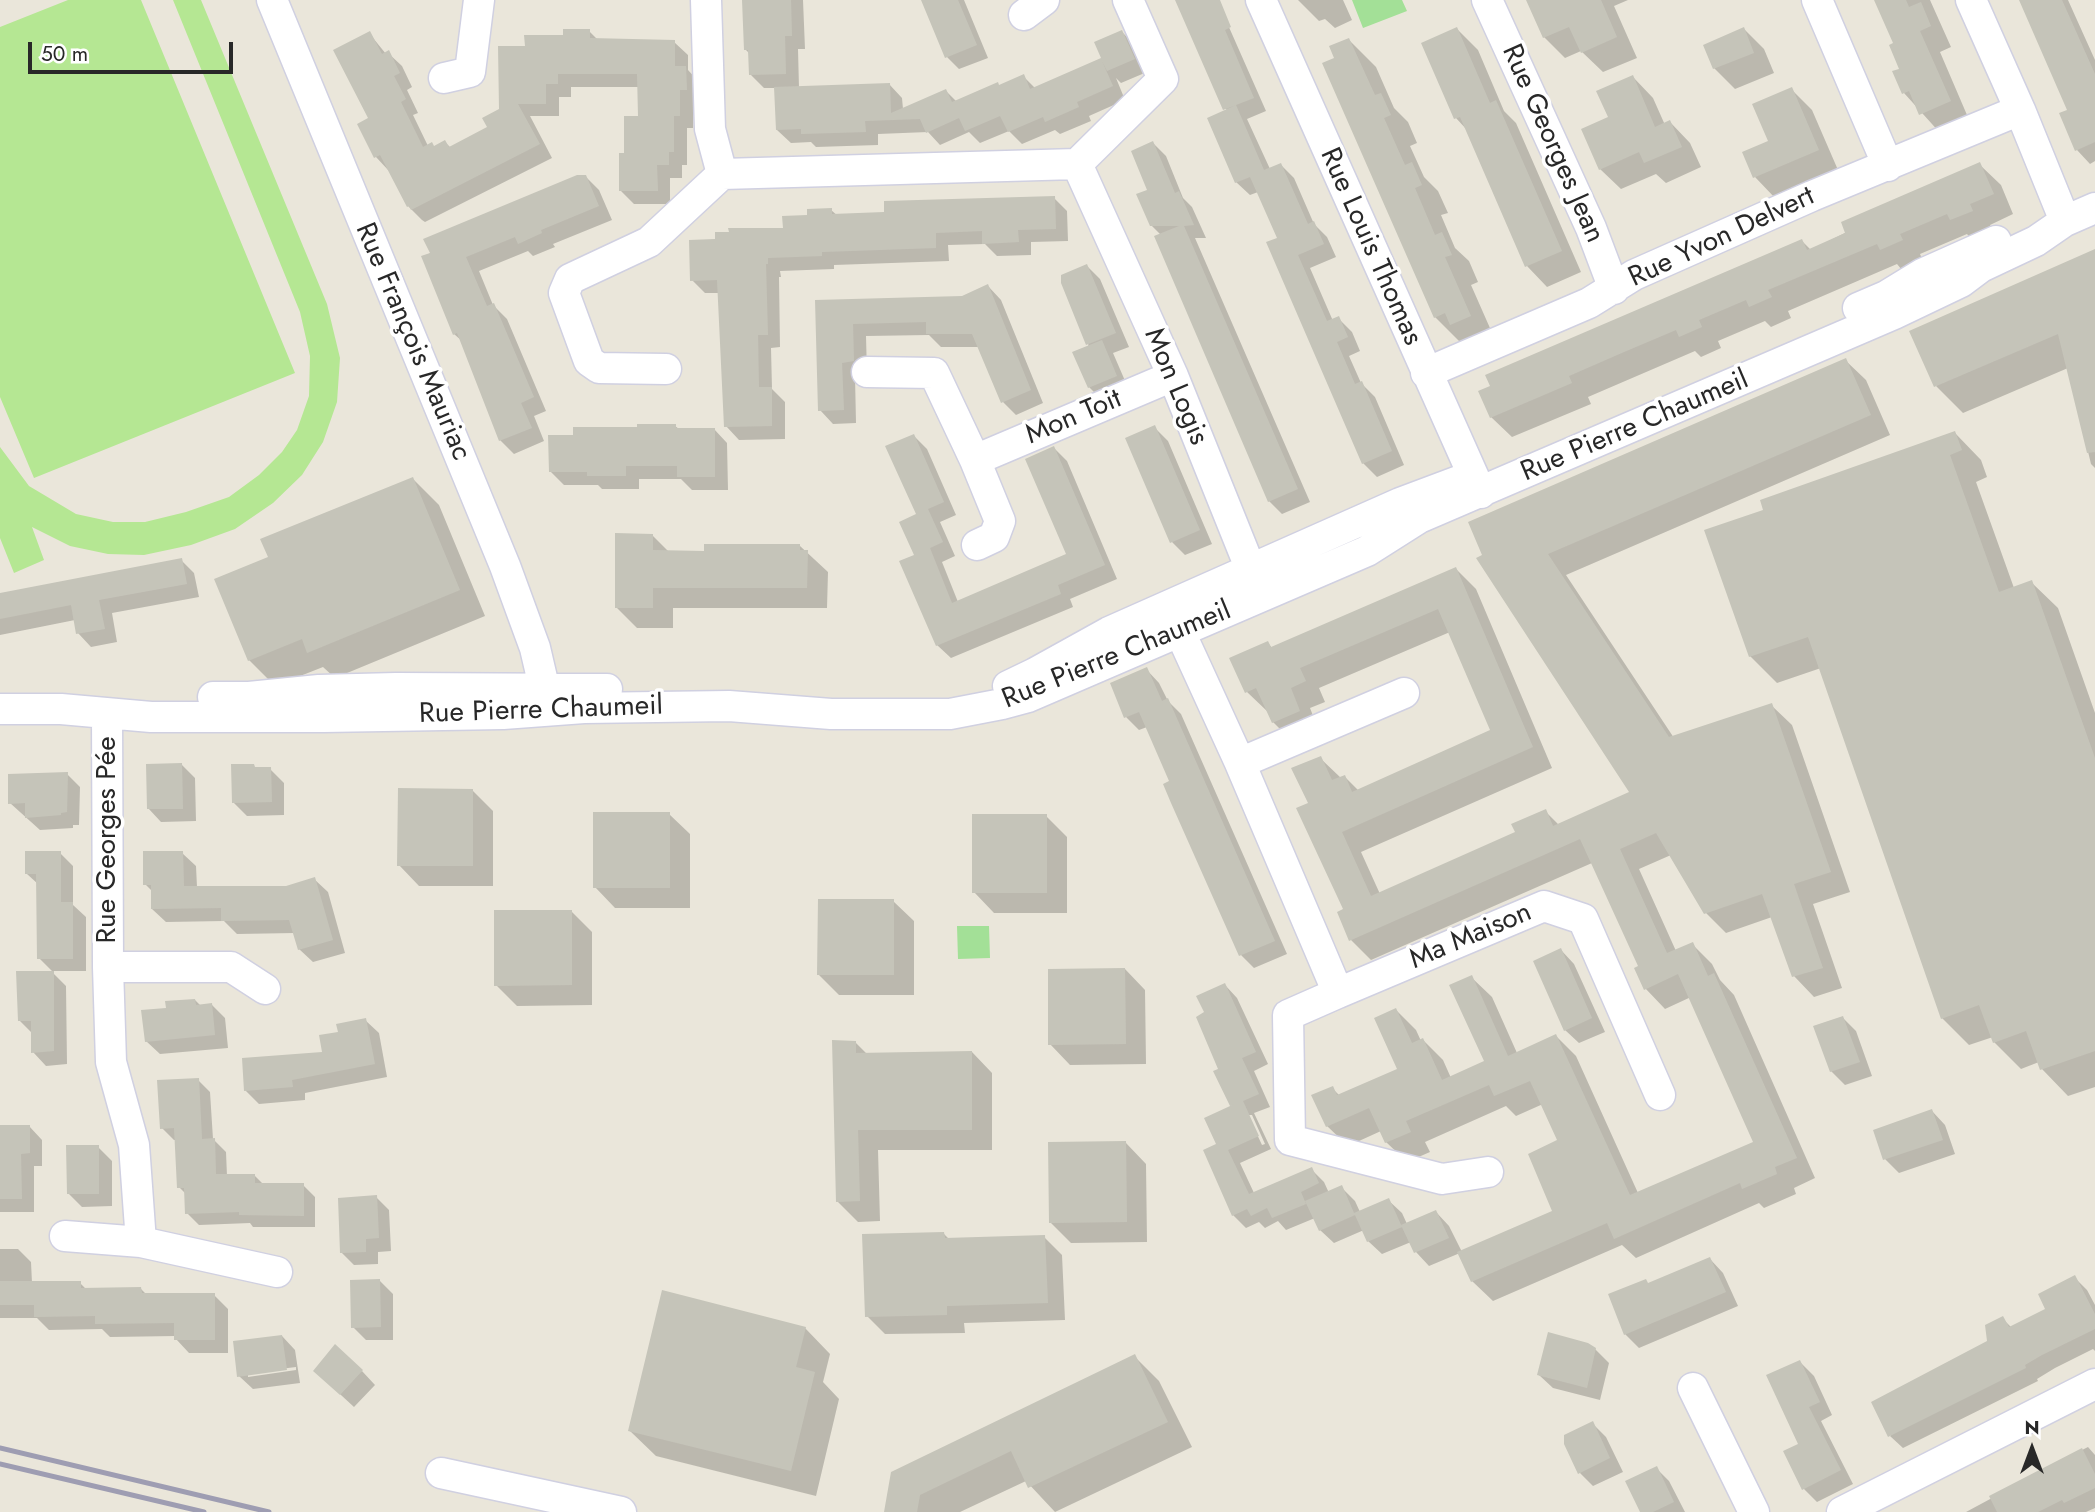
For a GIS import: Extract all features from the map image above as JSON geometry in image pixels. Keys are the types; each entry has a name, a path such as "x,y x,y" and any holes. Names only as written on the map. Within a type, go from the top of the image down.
{"street":[{"path":"444,78 470,72 479,0"},
{"path":"706,0 710,129 722,174"},
{"path":"666,369 599,368 589,361 564,293 570,279 649,242 722,174 1077,164 1163,79 1128,0"},
{"name":"Rue Louis Thomas","path":"1261,0 1477,484"},
{"name":"Rue Georges Jean","path":"1487,0 1591,228 1614,289"},
{"path":"1817,0 1888,166"},
{"path":"1971,0 2065,221"},
{"name":"Rue François Mauriac","path":"278,1 505,566 535,648 542,699"},
{"name":"Rue Yvon Delvert","path":"1426,373 1589,303 1634,275 1812,196 2020,110"},
{"name":"Mon Logis","path":"1077,164 1173,376 1251,570"},
{"name":"Rue Pierre Chaumeil","path":"0,693 79,693 145,698 249,697 319,690 542,699 584,708 730,706 831,714 950,714 975,711 1028,697 1367,551 1477,484 1894,314 1961,282 1981,267 2036,241 2065,221 2095,208"},
{"path":"867,372 933,373 975,460 1000,521 994,537 976,545"},
{"name":"Mon Toit","path":"975,460 1173,376"},
{"name":"Rue Pierre Chaumeil","path":"0,709 61,709 151,718 324,718 542,699 742,688 760,694 831,699 948,698 1008,686 1109,632 1400,503 1477,484"},
{"path":"1251,570 1294,582"},
{"path":"1195,594 1180,632 1240,763 1338,993"},
{"path":"1240,763 1404,693"},
{"name":"Rue Georges Pée","path":"107,713 111,1062 134,1144 141,1242"},
{"name":"Ma Maison","path":"1488,1172 1442,1179 1290,1140 1288,1015 1544,906 1583,919 1660,1095"},
{"name":"Rue Georges Pée","path":"108,967 231,967 265,989"},
{"path":"65,1236 141,1242 277,1272"},
{"path":"1842,1512 2095,1384"},
{"path":"1693,1388 1754,1512"},
{"path":"441,1473 621,1512"}],"green space":[{"path":"68,0 141,0 295,373 34,478 0,397 0,27"},
{"path":"173,0 201,0 327,304 340,358 337,402 323,442 302,475 273,503 235,529 191,545 144,555 108,554 70,546 32,527 44,560 14,573 0,538 0,447 29,486 76,514 113,522 145,522 186,512 229,497 259,475 282,452 297,430 309,396 310,356 300,312"},
{"path":"1352,0 1402,0 1407,11 1363,28"},
{"path":"957,926 989,926 990,958 958,959"}],"building":[{"path":"742,0 791,0 792,36 785,36 786,74 749,75 748,50 744,50"},
{"path":"921,0 958,0 977,45 945,58"},
{"path":"1175,0 1220,0 1231,27 1225,30 1254,98 1223,110"},
{"path":"1526,0 1601,0 1617,37 1581,53 1569,27 1543,38"},
{"path":"1874,0 1906,0 1909,7 1921,2 1931,26 1920,31 1951,101 1919,115 1909,91 1902,94 1892,71 1899,69 1889,45 1893,43"},
{"path":"2019,0 2062,0 2095,74 2095,142 2075,151 2059,113 2067,110"},
{"path":"1457,27 1490,103 1496,100 1562,251 1525,267 1460,117 1454,119 1421,43"},
{"path":"1744,27 1754,53 1713,69 1703,45"},
{"path":"563,29 590,29 590,38 675,40 675,66 686,66 687,90 680,90 680,116 674,116 674,152 669,152 669,165 657,165 658,191 619,191 619,153 624,153 624,116 638,116 637,74 558,74 558,84 546,84 546,104 518,104 540,144 411,210 407,207 380,155 374,158 357,124 368,118 333,50 370,31 382,54 389,50 400,73 394,76 406,99 401,102 423,147 432,142 434,146 445,140 449,147 487,127 482,118 499,109 498,46 525,46 524,35 563,35"},
{"path":"1122,30 1135,59 1107,71 1102,61 1113,86 1077,102 1079,107 1045,122 1043,117 1008,132 1000,116 965,131 959,118 926,133 920,119 865,121 866,132 801,134 801,129 776,130 774,87 890,83 891,113 946,89 952,102 1024,74 1030,89 1101,58 1094,42"},
{"path":"1349,38 1375,95 1381,93 1391,115 1384,118 1405,165 1412,162 1422,185 1415,188 1435,235 1442,232 1452,255 1445,257 1471,316 1450,325 1445,313 1434,318 1322,63 1334,58 1329,46"},
{"path":"1633,75 1655,127 1670,120 1682,147 1644,163 1639,152 1599,170 1581,129 1608,117 1596,91"},
{"path":"1792,87 1819,150 1753,178 1742,152 1768,141 1752,104"},
{"path":"1236,105 1264,170 1281,163 1308,224 1314,221 1324,244 1298,255 1327,321 1339,316 1348,337 1337,342 1355,384 1362,381 1392,451 1362,464 1266,242 1277,238 1250,177 1235,183 1207,118"},
{"path":"1153,141 1175,193 1179,191 1194,225 1184,226 1298,489 1268,502 1154,236 1179,226 1150,226 1136,194 1147,190 1131,151"},
{"path":"1980,162 1994,194 1970,204 1973,211 1950,220 1947,214 1900,234 1903,240 1880,250 1877,244 1768,290 1772,297 1749,307 1746,300 1699,320 1702,327 1679,337 1676,330 1624,352 1569,376 1572,383 1490,418 1478,391 1490,386 1485,375 1802,239 1807,250 1845,233 1841,222"},
{"path":"577,175 586,175 599,206 541,230 542,233 518,244 515,237 466,257 487,306 494,303 534,397 521,403 532,428 499,441 457,333 453,335 421,256 430,253 423,239"},
{"path":"1055,196 1056,229 1018,230 1019,242 982,244 982,231 936,233 936,248 822,252 822,256 768,258 768,335 758,335 759,387 772,387 772,426 724,427 717,280 690,281 689,240 715,239 715,232 729,232 728,228 783,228 782,216 807,215 807,209 832,208 832,214 884,212 884,201"},
{"path":"2095,249 2095,452 2087,453 2058,334 1934,387 1909,331"},
{"path":"1087,264 1116,333 1086,345 1061,283 1061,275"},
{"path":"988,284 1031,390 1001,403 972,334 926,334 926,322 853,324 854,361 842,363 844,410 818,411 815,300 962,296"},
{"path":"1102,340 1117,376 1088,388 1072,352"},
{"path":"1846,358 1871,415 1548,554 1669,737 1772,703 1831,872 1794,884 1823,968 1792,977 1762,894 1704,914 1656,833 1620,849 1667,953 1693,942 1708,976 1714,973 1797,1158 1775,1167 1777,1174 1742,1189 1740,1183 1614,1239 1607,1223 1471,1282 1457,1252 1552,1211 1528,1154 1557,1140 1530,1081 1494,1096 1489,1085 1406,1121 1411,1132 1385,1143 1369,1108 1326,1127 1311,1095 1333,1086 1337,1095 1397,1069 1374,1018 1396,1008 1412,1043 1423,1038 1442,1080 1484,1061 1449,985 1472,975 1508,1056 1556,1034 1630,1195 1753,1142 1678,974 1644,990 1634,968 1638,966 1580,839 1349,941 1337,912 1343,909 1296,808 1308,803 1291,768 1321,756 1332,780 1345,775 1352,792 1490,730 1438,609 1300,668 1306,681 1291,688 1300,711 1272,723 1256,688 1245,693 1229,658 1268,641 1271,647 1456,567 1533,747 1342,832 1371,896 1515,832 1511,824 1546,809 1553,826 1629,792 1476,558 1482,555 1468,522"},
{"path":"637,424 715,428 715,477 677,477 677,466 626,466 626,476 549,472 548,435 573,435 573,427 637,427"},
{"path":"1155,425 1200,530 1170,543 1125,438"},
{"path":"1955,431 1962,450 1950,455 1999,592 2032,580 2095,758 2095,1051 2040,1070 2026,1031 1993,1043 1979,1005 1941,1019 1808,637 1749,657 1704,530 1763,510 1760,500"},
{"path":"914,434 944,502 928,509 943,542 930,548 952,603 1066,554 1025,459 1054,446 1105,565 1058,585 1061,594 936,646 899,561 914,555 899,522 916,514 885,446"},
{"path":"413,477 460,590 307,653 302,639 248,661 214,579 268,557 260,539"},
{"path":"615,533 653,534 653,550 704,551 704,544 800,544 800,550 808,550 807,588 653,588 653,608 615,608"},
{"path":"182,558 187,584 99,600 105,629 76,634 71,605 0,619 0,593"},
{"path":"1147,667 1162,701 1168,698 1275,941 1239,956 1163,784 1169,781 1139,712 1124,718 1110,683"},
{"path":"182,763 183,809 147,809 146,764"},
{"path":"231,764 271,767 272,802 232,803"},
{"path":"68,772 67,812 61,815 25,818 25,803 8,804 8,774"},
{"path":"398,788 473,789 473,866 397,866"},
{"path":"593,812 670,812 670,888 593,888"},
{"path":"972,814 1047,814 1047,893 972,893"},
{"path":"25,851 61,851 61,902 73,902 73,959 37,959 36,874 25,874"},
{"path":"143,851 183,851 184,886 286,886 315,877 333,940 298,950 289,920 221,921 221,908 151,909 151,885 143,885"},
{"path":"818,899 894,899 894,975 817,975"},
{"path":"494,910 572,910 572,985 494,986"},
{"path":"1561,948 1592,1018 1564,1031 1533,961"},
{"path":"1125,968 1126,1044 1048,1045 1048,969"},
{"path":"16,971 54,971 54,1051 31,1053 31,1021 18,1021"},
{"path":"1225,983 1256,1052 1242,1058 1259,1094 1243,1101 1259,1136 1228,1150 1249,1194 1312,1167 1319,1183 1301,1192 1306,1204 1272,1218 1267,1208 1251,1216 1247,1209 1232,1216 1203,1150 1216,1144 1204,1118 1241,1101 1230,1106 1213,1071 1218,1069 1196,1017 1204,1012 1196,996"},
{"path":"195,999 196,1005 212,1003 215,1035 145,1042 141,1010 166,1008 165,1001"},
{"path":"1843,1016 1860,1062 1830,1072 1813,1026"},
{"path":"366,1018 375,1064 292,1080 293,1087 244,1091 242,1058 322,1052 319,1035 338,1032 336,1024"},
{"path":"832,1040 856,1041 856,1053 972,1051 972,1130 858,1130 860,1201 836,1202"},
{"path":"199,1078 202,1139 215,1138 216,1174 255,1174 255,1183 304,1183 304,1216 239,1215 239,1212 185,1214 184,1188 177,1188 174,1128 160,1129 157,1080"},
{"path":"1932,1109 1943,1140 1883,1160 1873,1130"},
{"path":"0,1125 30,1125 30,1153 21,1154 22,1199 0,1199"},
{"path":"1126,1141 1127,1222 1049,1223 1048,1142"},
{"path":"66,1145 99,1145 99,1194 67,1194"},
{"path":"1342,1185 1354,1213 1389,1198 1402,1227 1367,1242 1355,1215 1319,1231 1305,1201"},
{"path":"377,1195 379,1238 366,1239 366,1252 340,1253 338,1198"},
{"path":"1436,1210 1449,1238 1414,1253 1401,1225"},
{"path":"944,1232 945,1238 1045,1235 1048,1303 947,1306 947,1315 865,1317 862,1234"},
{"path":"1710,1257 1726,1292 1624,1335 1608,1294 1646,1279 1648,1283"},
{"path":"2075,1275 2095,1314 2095,1329 2042,1355 2025,1365 2026,1368 1888,1437 1871,1402 1987,1341 1985,1325 2003,1316 2009,1327 2045,1309 2038,1294"},
{"path":"380,1279 381,1327 351,1328 350,1280"},
{"path":"0,1281 81,1281 81,1288 141,1287 142,1293 215,1293 215,1340 174,1340 174,1323 95,1324 95,1316 34,1317 34,1305 0,1305"},
{"path":"662,1290 806,1327 796,1367 815,1372 791,1471 628,1431"},
{"path":"1548,1332 1588,1343 1596,1348 1587,1388 1537,1375"},
{"path":"282,1335 287,1370 237,1377 233,1341"},
{"path":"335,1344 363,1370 340,1395 313,1371"},
{"path":"1135,1354 1168,1422 1028,1488 1011,1451 920,1495 917,1512 884,1512 891,1472"},
{"path":"1800,1360 1820,1402 1809,1407 1841,1470 1802,1490 1783,1451 1798,1444 1766,1375"},
{"path":"1593,1421 1610,1458 1578,1474 1564,1444 1564,1435"},
{"path":"2082,1448 2095,1474 2095,1488 2038,1512 1997,1512 1989,1496"},
{"path":"1657,1466 1674,1502 1653,1512 1640,1512 1625,1481"}],"railway":[{"path":"0,1448 269,1512"},
{"path":"0,1464 204,1512"}]}
